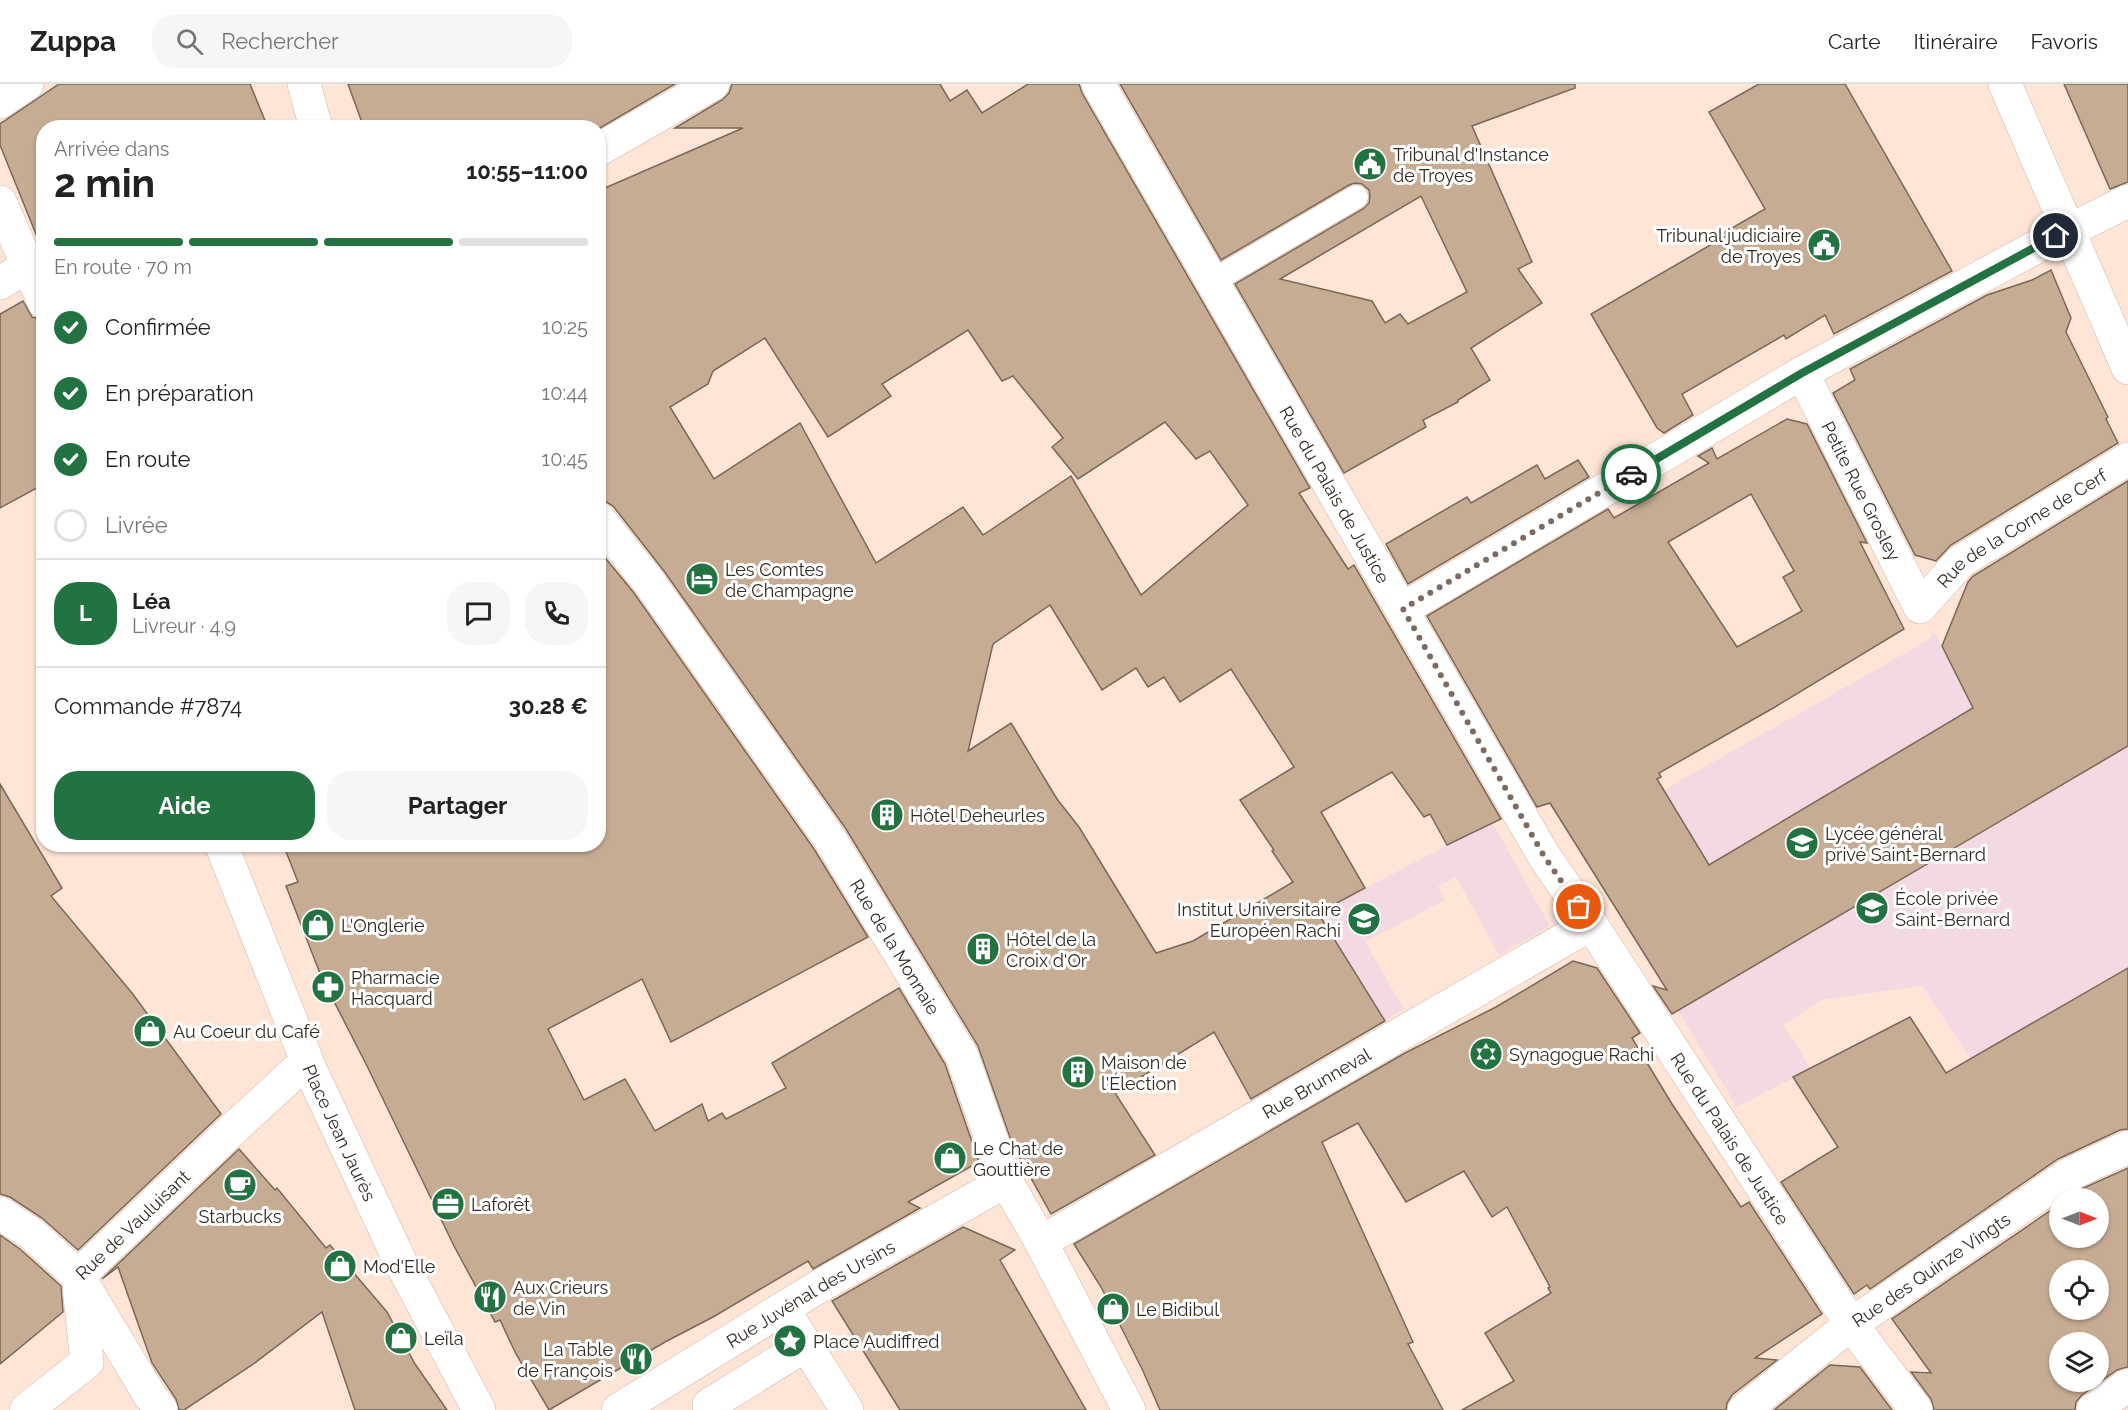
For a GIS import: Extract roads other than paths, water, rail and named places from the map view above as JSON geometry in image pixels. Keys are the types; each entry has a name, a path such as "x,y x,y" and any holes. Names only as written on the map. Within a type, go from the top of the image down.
{"street":[{"path":"0,102 27,84"},
{"path":"304,84 314,120"},
{"path":"606,145 713,84"},
{"name":"Rue du Palais de Justice","path":"1098,84 1544,856 1591,924 1851,1324 1916,1410"},
{"path":"2005,84 2128,368"},
{"path":"1403,609 1802,373 2069,230 2128,201"},
{"path":"0,202 36,284"},
{"path":"0,283 28,266"},
{"name":"Petite Rue Grosley","path":"1802,373 1920,607"},
{"name":"Rue de la Corne de Cerf","path":"1920,607 1961,561 2128,459"},
{"name":"Rue de la Monnaie","path":"606,528 649,582 823,830 962,1056 1005,1180 1041,1242 1129,1410"},
{"name":"Place Jean Jaurès","path":"224,852 311,1071 399,1259 479,1410"},
{"name":"Rue Brunneval","path":"1041,1242 1591,924"},
{"name":"Rue de Vauluisant","path":"26,1410 87,1362 78,1276 296,1071 311,1071"},
{"name":"Rue des Quinze Vingts","path":"1744,1410 1851,1324 2068,1175 2128,1147"},
{"name":"Rue Juvénal des Ursins","path":"618,1410 783,1309 1005,1180"},
{"path":"0,1214 33,1234 78,1276 161,1410"},
{"path":"783,1309 847,1410"},
{"path":"678,1373 711,1408 806,1345"},
{"path":"2093,1410 2128,1385"}],"lane":[{"path":"1213,281 1356,197"}],"place":[{"name":"Tribunal d'Instance de Troyes","path":"1370,164"},
{"name":"Tribunal judiciaire de Troyes","path":"1824,245"},
{"name":"Les Comtes de Champagne","path":"702,579"},
{"name":"Hôtel Deheurles","path":"887,815"},
{"name":"Lycée général privé Saint-Bernard","path":"1802,843"},
{"name":"École privée Saint-Bernard","path":"1872,908"},
{"name":"Institut Universitaire Européen Rachi","path":"1364,919"},
{"name":"L'Onglerie","path":"318,925"},
{"name":"Hôtel de la Croix d'Or","path":"983,949"},
{"name":"Pharmacie Hacquard","path":"328,987"},
{"name":"Au Coeur du Café","path":"150,1031"},
{"name":"Synagogue Rachi","path":"1486,1054"},
{"name":"Maison de l'Élection","path":"1078,1072"},
{"name":"Le Chat de Gouttière","path":"950,1158"},
{"name":"Starbucks","path":"240,1185"},
{"name":"Laforêt","path":"448,1204"},
{"name":"Mod'Elle","path":"340,1266"},
{"name":"Aux Crieurs de Vin","path":"490,1297"},
{"name":"Le Bidibul","path":"1113,1309"},
{"name":"Leïla","path":"401,1338"},
{"name":"Place Audiffred","path":"790,1341"},
{"name":"La Table de François","path":"636,1359"}]}
